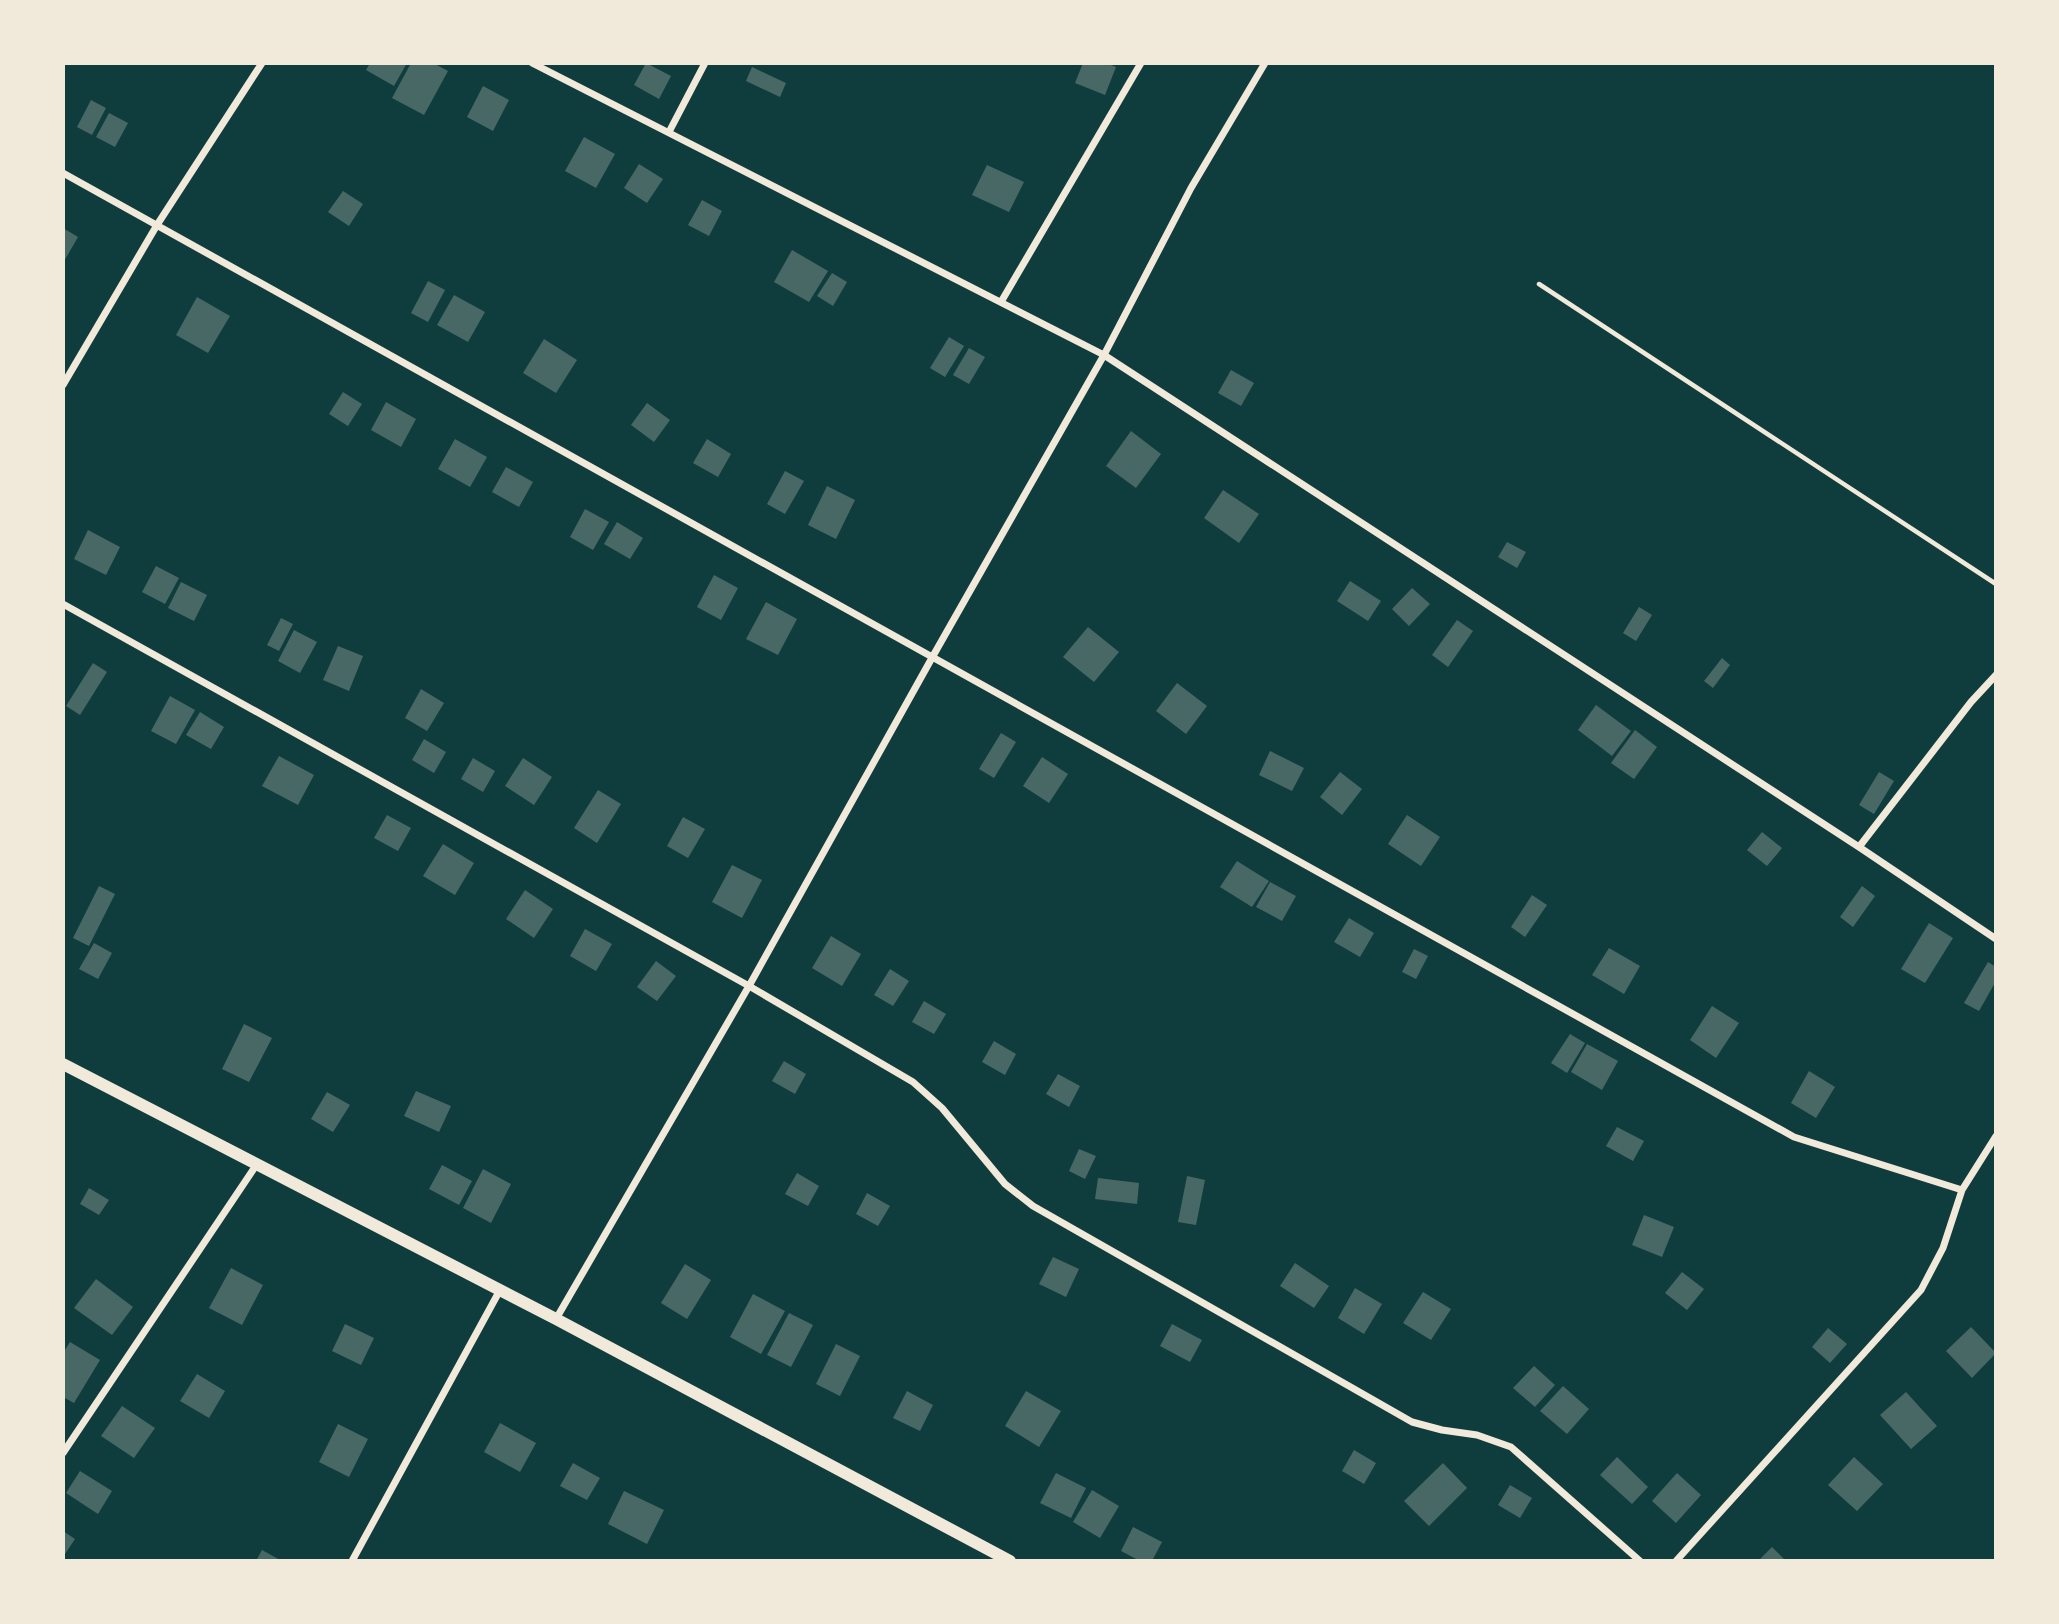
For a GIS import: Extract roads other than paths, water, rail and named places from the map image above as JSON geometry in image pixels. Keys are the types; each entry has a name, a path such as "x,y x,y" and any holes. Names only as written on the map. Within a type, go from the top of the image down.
{"street":[{"path":"63,386 157,225 262,63"},
{"path":"532,63 1104,355 1860,847 1996,939"},
{"path":"669,132 705,63"},
{"path":"1001,302 1141,63"},
{"path":"556,1319 749,986 1104,355 1191,188 1265,63"},
{"path":"63,173 1794,1138 1962,1190"},
{"path":"63,604 749,986 913,1082 942,1108 1004,1184 1033,1206 1412,1422 1476,1435 1511,1447 1640,1561"},
{"path":"1860,847 1971,702 1996,675"},
{"path":"63,1064 556,1319 1010,1561"},
{"path":"1676,1561 1921,1290 1943,1248 1962,1190 1996,1136"},
{"path":"63,1453 257,1164"},
{"path":"352,1561 500,1290"}],"lane":[{"path":"1539,284 1996,584"}]}
